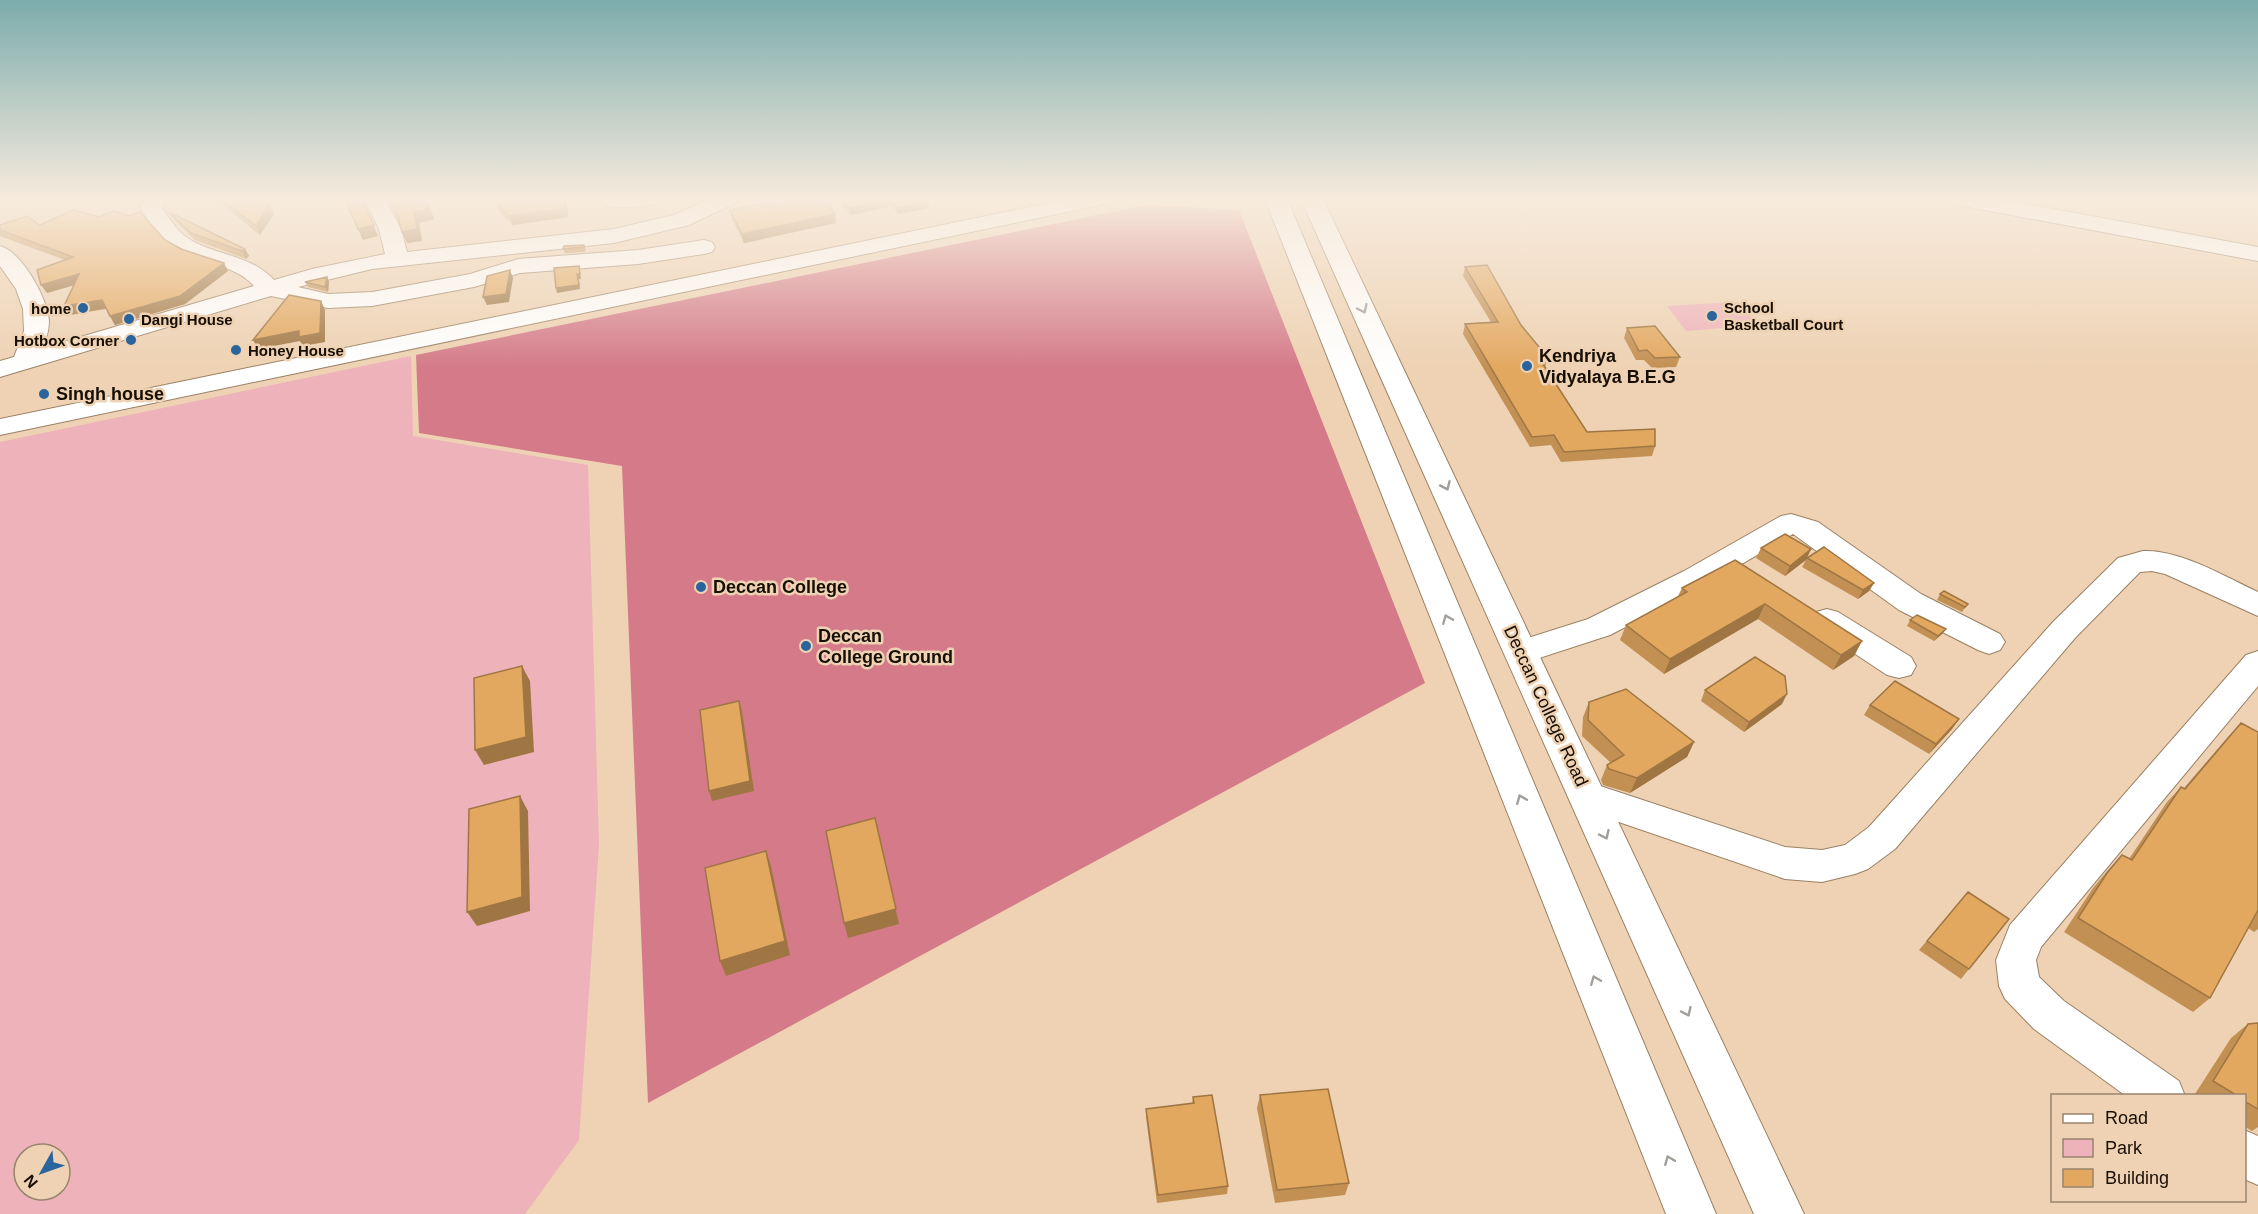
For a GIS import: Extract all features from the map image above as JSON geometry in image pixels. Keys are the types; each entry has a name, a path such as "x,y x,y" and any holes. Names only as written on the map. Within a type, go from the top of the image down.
{"main road":[{"path":"1299,256 1692,1214"},
{"name":"Deccan College Road","path":"1338,256 1779,1214"}],"street":[{"path":"2,256 14,268 30,293 37,314 36,333 12,365"},
{"path":"210,256 259,274 268,288 328,301 372,299 474,280 518,266 648,256"},
{"path":"12,365 312,276 398,259 429,256"},
{"path":"0,414 776,256"},
{"path":"0,427 827,256"},
{"path":"1521,652 1599,627 1791,523 1808,529 1910,602 1989,642"},
{"path":"1730,558 1760,577"},
{"path":"1588,797 1750,853 1785,862 1822,866 1855,858 1882,838 2064,630 2129,565 2139,561 2154,561 2173,566 2258,605"},
{"path":"1799,602 1899,666"},
{"path":"2162,1094 2049,1015 2020,986 2016,960 2024,938 2258,663"}],"green space":[{"name":"School Basketball Court","path":"1737,302 1758,325 1686,331 1667,306"},
{"path":"411,356 413,436 588,465 599,844 579,1140 525,1214 0,1214 0,442"}],"shaded area":[{"path":"899,256 1257,256 1425,683 648,1103 622,466 419,433 416,355"}],"building":[{"path":"69,256 201,256 224,263 180,296 110,316 102,300 64,306 79,274 41,285 37,270 73,257"},
{"path":"1487,265 1521,325 1548,358 1539,358 1587,432 1655,429 1655,446 1564,452 1554,435 1532,437 1465,324 1498,322 1465,267"},
{"path":"579,266 580,274 577,274 579,285 556,288 554,268"},
{"path":"510,270 506,294 483,297 487,276"},
{"path":"327,277 325,287 305,282"},
{"path":"289,295 321,301 320,333 299,337 299,331 253,340"},
{"path":"1655,326 1680,357 1655,358 1647,350 1639,351 1627,328"},
{"path":"1785,534 1811,549 1790,566 1761,548"},
{"path":"1824,547 1874,583 1863,590 1807,558"},
{"path":"1735,560 1862,641 1841,655 1765,604 1670,659 1626,625 1687,592 1682,588"},
{"path":"1944,591 1968,604 1965,607 1940,594"},
{"path":"1917,615 1946,629 1938,636 1910,620"},
{"path":"1755,657 1785,676 1787,694 1749,722 1705,690"},
{"path":"522,666 526,737 475,750 474,678"},
{"path":"1895,681 1959,719 1936,744 1870,705"},
{"path":"1626,689 1694,742 1637,778 1609,769 1607,765 1624,755 1588,720 1589,702"},
{"path":"739,701 750,781 709,791 700,710"},
{"path":"2241,723 2258,732 2258,910 2210,998 2078,918 2107,873 2122,855 2132,860 2181,787 2185,789"},
{"path":"520,796 522,897 467,912 469,809"},
{"path":"875,818 896,909 844,923 826,831"},
{"path":"766,851 785,941 720,961 705,868"},
{"path":"1968,892 2009,919 1969,969 1927,941"},
{"path":"2258,1023 2258,1109 2246,1102 2246,1094 2234,1094 2213,1081 2248,1024"},
{"path":"1328,1089 1349,1183 1277,1190 1260,1095"},
{"path":"1212,1095 1228,1186 1158,1195 1146,1109 1194,1103 1193,1097"}],"place":[{"name":"home","path":"83,308"},
{"name":"School Basketball Court","path":"1712,316"},
{"name":"Dangi House","path":"129,319"},
{"name":"Hotbox Corner","path":"131,340"},
{"name":"Honey House","path":"236,350"},
{"name":"Kendriya Vidyalaya B.E.G","path":"1527,366"},
{"name":"Singh house","path":"44,394"},
{"name":"Deccan College","path":"701,587"},
{"name":"Deccan College Ground","path":"806,646"}]}
